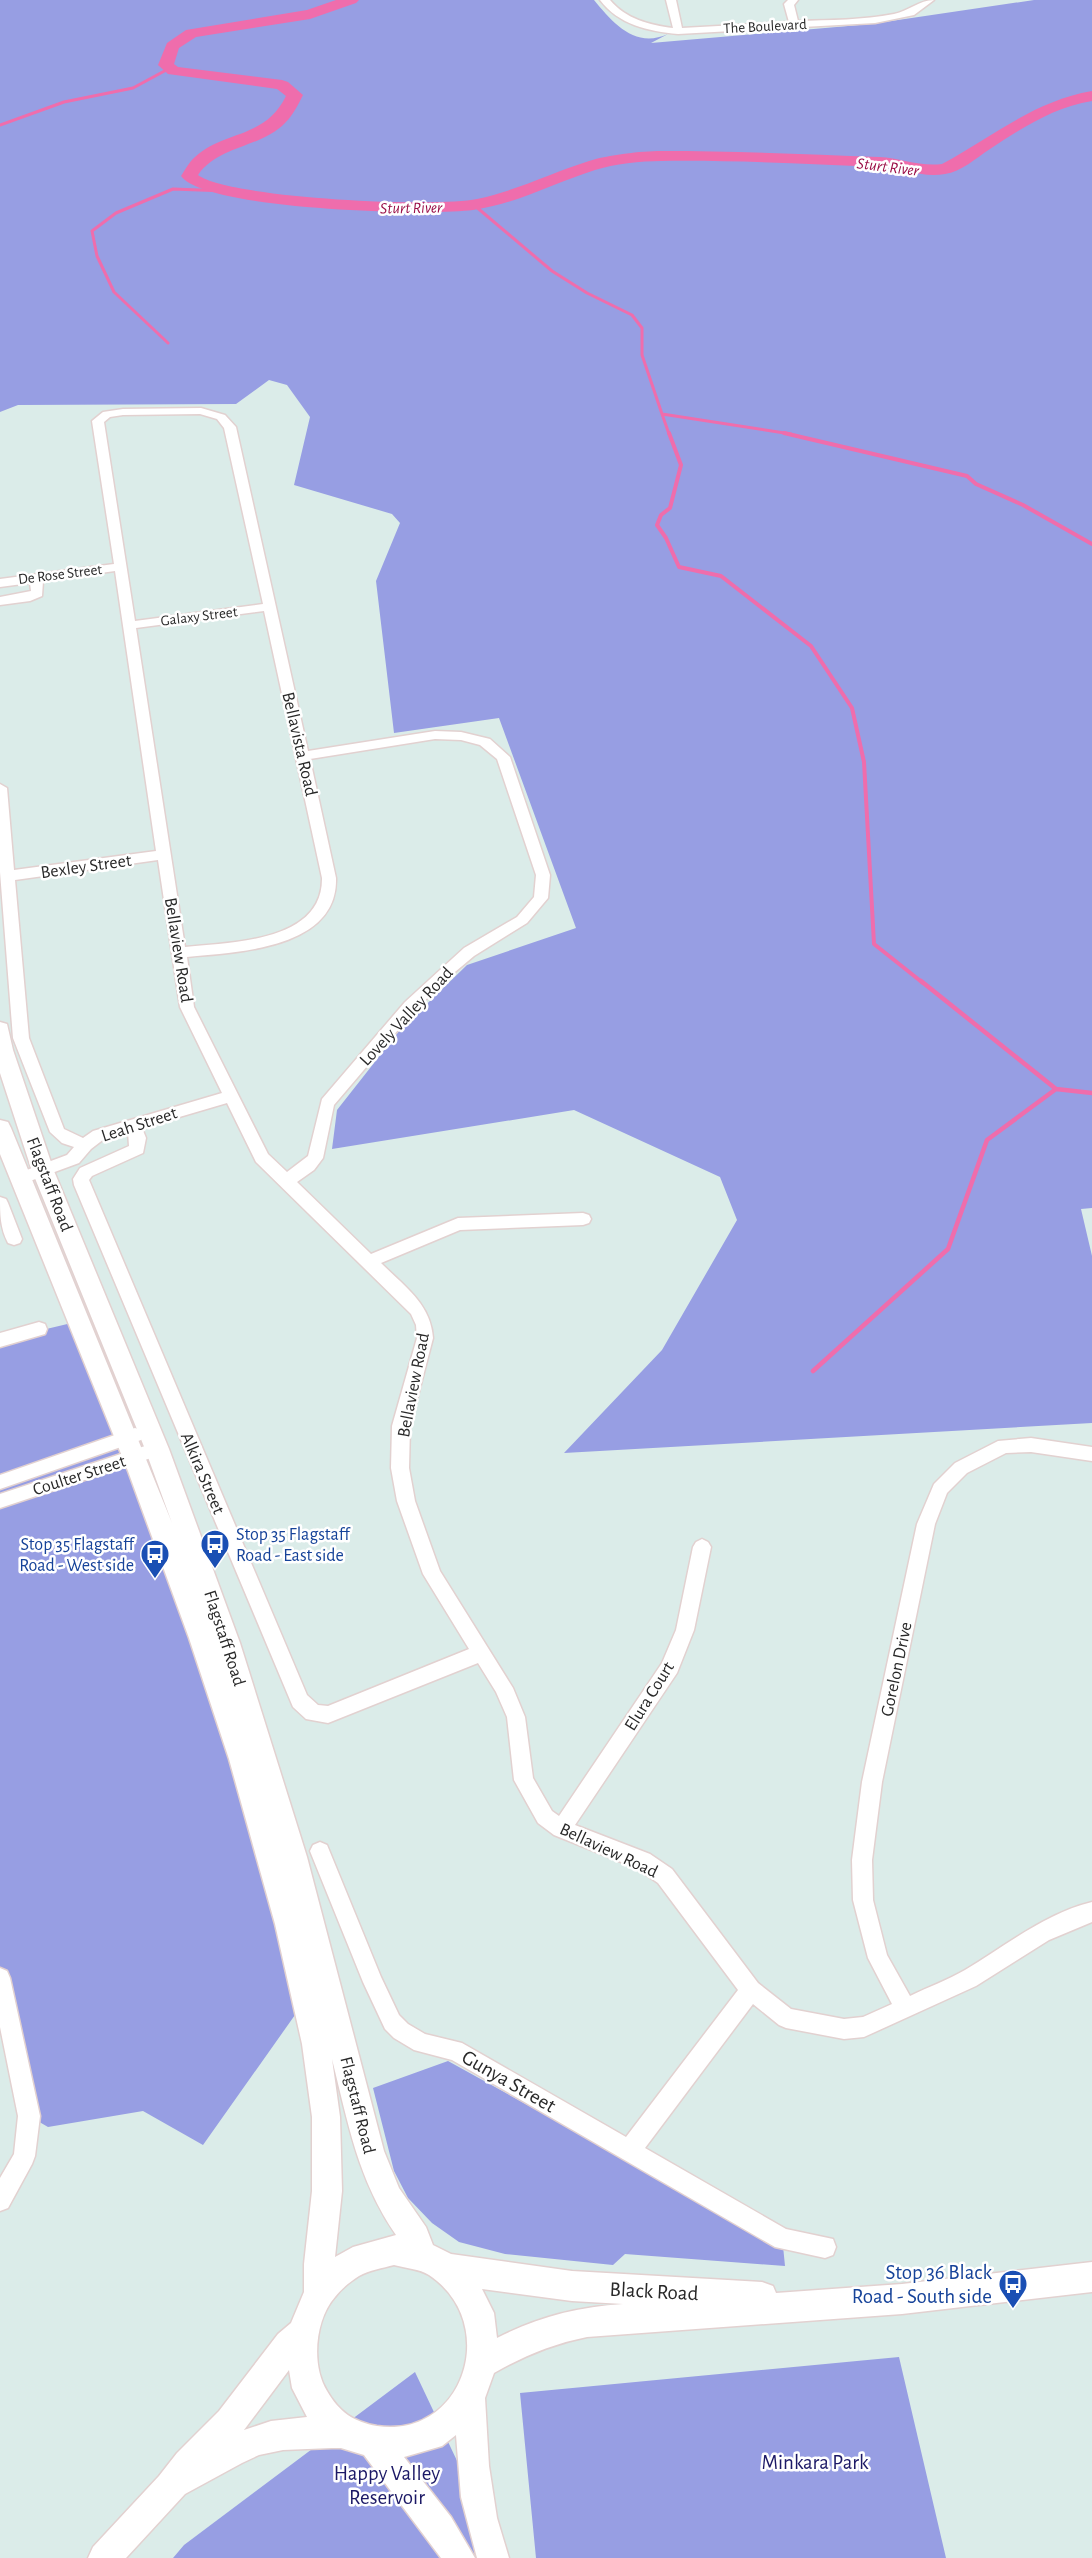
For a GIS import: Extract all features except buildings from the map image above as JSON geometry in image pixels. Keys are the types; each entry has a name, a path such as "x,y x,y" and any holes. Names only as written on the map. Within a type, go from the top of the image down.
{"main road":[{"name":"Flagstaff Road","path":"0,1029 32,1175 142,1444 227,1643 270,1776 337,2020 369,2151 388,2198 415,2238 422,2254"},
{"name":"Flagstaff Road","path":"0,1128 32,1175"},
{"name":"Flagstaff Road","path":"142,1444 242,1759 289,1923 304,1987 324,2091 328,2138 327,2191 318,2264 319,2291"},
{"path":"394,2250 422,2254 450,2269 460,2279 476,2303 484,2332 483,2362 469,2397 458,2413 444,2425 411,2442 375,2444 344,2432 323,2414 308,2390 302,2371 300,2352 302,2333 308,2311 319,2291 340,2270 366,2255 394,2250"},
{"name":"Black Road","path":"450,2269 572,2286 859,2302"},
{"name":"Black Road","path":"483,2362 531,2336 578,2323 616,2318 964,2293 1092,2277"},
{"path":"104,2558 171,2487 188,2464 241,2410 289,2345 302,2333"},
{"path":"469,2397 473,2423 474,2476 481,2516 493,2558"},
{"path":"171,2487 248,2444 285,2434 344,2432"},
{"path":"375,2444 387,2462 437,2521 459,2558"}],"street":[{"name":"The Boulevard","path":"605,0 622,18 654,28 678,31 900,17 915,12 929,0"},
{"path":"671,0 678,31"},
{"path":"793,0 789,4 790,14 795,24"},
{"name":"Bellaview Road","path":"231,427 220,417 201,411 123,412 107,414 98,421 187,1007 262,1158 418,1310 424,1324 425,1338 401,1426 400,1468 406,1501 432,1574 504,1688 516,1717 524,1780 545,1817 561,1829 643,1862 665,1876 751,1990 786,2018 844,2029 864,2027 906,2009 969,1979 1042,1933 1092,1912"},
{"name":"Bellavista Road","path":"179,953 257,944 290,934 316,919 328,898 329,878 231,427"},
{"name":"De Rose Street","path":"0,583 120,567"},
{"path":"0,601 30,597 38,593 36,577"},
{"name":"Galaxy Street","path":"130,625 269,608"},
{"name":"Lovely Valley Road","path":"286,1181 308,1167 315,1158 327,1103 410,1006 444,973 469,952 522,920 541,898 543,875 503,757 485,742 461,736 435,735 303,756"},
{"name":"Flagstaff Road","path":"0,788 21,1038 58,1132 85,1145"},
{"name":"Bexley Street","path":"8,876 163,855"},
{"name":"Leah Street","path":"32,1175 73,1159 85,1145 99,1135 230,1096"},
{"name":"Alkira Street","path":"134,1124 138,1138 137,1149 86,1172 81,1179 82,1185 300,1701 313,1713 328,1715 481,1653"},
{"path":"0,1203 8,1235"},
{"path":"370,1261 458,1224 584,1219"},
{"path":"0,1340 39,1329"},
{"name":"Coulter Street","path":"0,1482 142,1444"},
{"name":"Coulter Street","path":"0,1501 142,1444"},
{"name":"Gorelon Drive","path":"906,2009 878,1958 863,1900 862,1860 872,1782 926,1524 940,1489 961,1468 1004,1446 1031,1445 1092,1454"},
{"name":"Elura Court","path":"561,1829 670,1666 685,1630 702,1547"},
{"name":"Gunya Street","path":"320,1851 372,1982 392,2022 402,2031 422,2043 455,2050 783,2239 825,2247"},
{"path":"0,1977 29,2116 24,2156 0,2200"},
{"path":"629,2151 751,1990"}],"green space":[{"path":"0,0 594,0 617,25 635,36 656,38 668,34 651,43 871,24 1034,0 1092,0 1092,1208 1081,1209 1092,1256 1092,1423 564,1453 662,1350 737,1220 720,1177 574,1110 332,1149 337,1110 400,1030 467,965 576,928 499,718 394,733 376,581 400,523 392,514 294,485 310,417 287,385 269,380 236,404 18,405 0,412"},
{"path":"80,1321 140,1471 307,1998 203,2145 143,2111 48,2127 29,2116 0,1978 0,1340"},
{"path":"448,2061 783,2246 785,2266 625,2254 613,2265 505,2254 459,2242 432,2223 408,2198 394,2171 373,2088"},
{"name":"Minkara Park","path":"899,2357 946,2558 536,2558 520,2393"},
{"name":"Happy Valley Reservoir","path":"415,2372 503,2558 173,2558 184,2545"}],"waterway":[{"name":"Sturt River","path":"351,0 310,14 191,33 172,46 166,65 174,71 282,85 295,95 279,120 268,128 204,158 189,176 198,183 245,194 376,208 474,205 512,196 594,165 658,156 883,162 929,171 946,169 1021,122 1056,105 1092,96"},
{"path":"0,125 64,102 133,88 170,68"},
{"path":"168,343 114,292 97,256 92,231 116,213 173,189 226,191"},
{"path":"474,205 552,271 587,293 632,315 642,328 642,355 662,414"},
{"path":"662,414 791,434"},
{"path":"662,414 669,434"},
{"path":"669,433 681,465 670,508 661,515 657,525 666,538 679,567 721,576 811,646 852,708 864,762 874,944 923,983"},
{"path":"784,433 967,476 976,484 1023,505 1092,544"},
{"path":"921,981 1056,1089"},
{"path":"813,1371 948,1249 987,1140 1056,1089"},
{"path":"1056,1089 1092,1093"}],"place":[{"name":"Stop 35 Flagstaff Road - East side","path":"215,1570"},
{"name":"Stop 35 Flagstaff Road - West side","path":"155,1580"},
{"name":"Stop 36 Black Road - South side","path":"1013,2310"}]}
